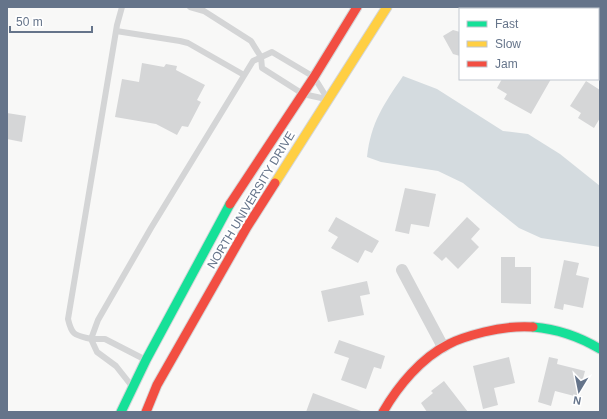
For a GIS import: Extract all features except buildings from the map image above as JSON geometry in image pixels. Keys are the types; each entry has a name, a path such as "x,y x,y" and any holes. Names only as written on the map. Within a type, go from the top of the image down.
{"main road":[{"name":"NORTH UNIVERSITY DRIVE","path":"121,412 146,360 232,201 314,77 356,7"},
{"name":"NORTH UNIVERSITY DRIVE","path":"146,412 157,385 247,227 387,7"},
{"path":"383,412 390,398 407,378 443,347 489,331 516,326 540,328 565,333 588,341 600,349"}],"street":[{"path":"402,270 443,347"}],"lane":[{"path":"122,7 116,31 68,319 70,330 75,336 91,339 105,339 146,360"},
{"path":"190,7 204,11 252,40 261,57 262,68 303,94 328,100"},
{"path":"116,31 180,41 244,75"},
{"path":"132,387 116,366 97,352 91,339 98,320 147,235 253,61 272,52 314,77 328,100"}],"shaded area":[{"path":"403,76 437,89 503,131 528,134 560,154 600,186 600,247 541,238 519,228 463,183 438,171 381,162 367,157 375,123 379,114"}],"traffic: fast":[{"path":"121,412 146,360 230,204"},
{"path":"533,327 568,334 600,349"}],"traffic: slow":[{"path":"275,183 387,7"}],"traffic: jam":[{"path":"230,204 314,77 357,7"},
{"path":"146,412 157,385 247,227 275,183"},
{"path":"383,412 396,392 411,374 429,357 449,344 466,337 502,328 533,327"}]}
